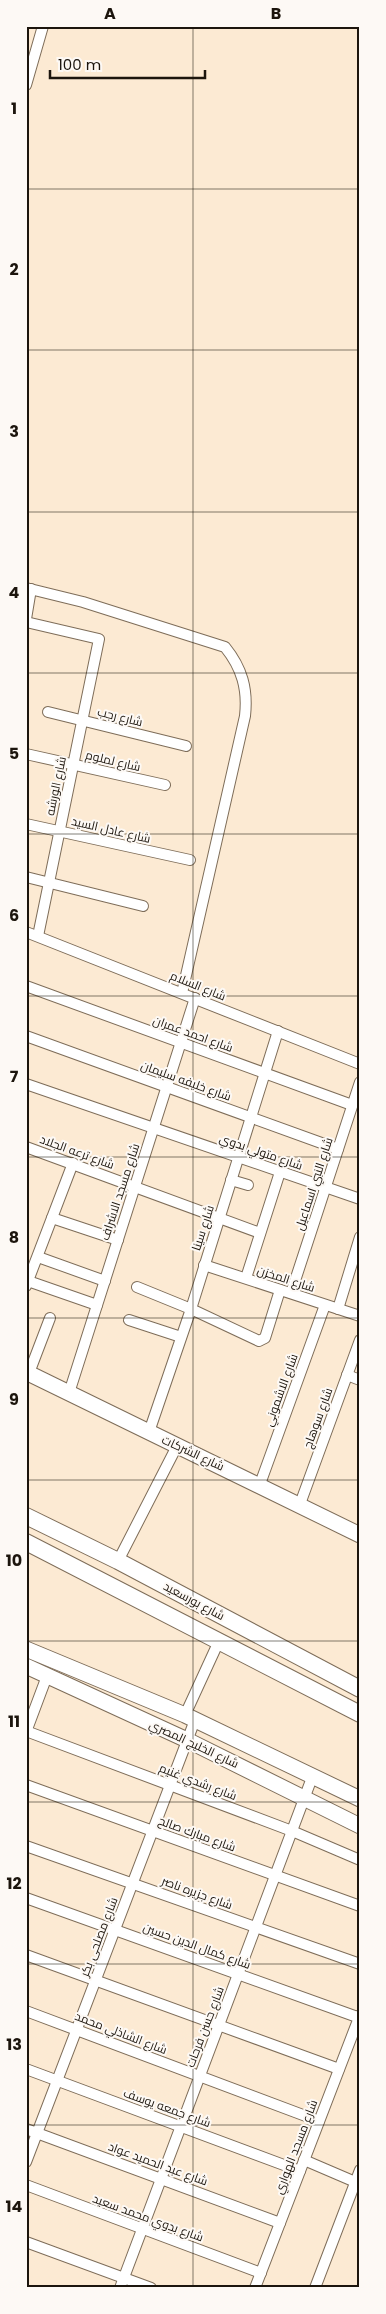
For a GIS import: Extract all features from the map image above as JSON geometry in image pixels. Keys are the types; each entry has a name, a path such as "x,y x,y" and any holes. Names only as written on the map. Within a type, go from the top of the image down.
{"main road":[{"name":"شارع بورسعيد","path":"26,1516 118,1561 360,1689"},
{"name":"شارع بورسعيد","path":"26,1542 360,1714"}],"street":[{"path":"26,85 40,27"},
{"path":"26,621 29,588 225,647 237,661 244,680 247,698 246,716 182,993"},
{"name":"شارع الورشه","path":"26,621 98,637 99,641 38,936"},
{"name":"شارع رجب","path":"48,712 186,746"},
{"name":"شارع لملوم","path":"26,754 165,785"},
{"name":"شارع عادل السيد","path":"26,824 190,860"},
{"path":"26,877 143,906"},
{"name":"شارع السلام","path":"26,932 360,1064"},
{"name":"شارع احمد عمران","path":"26,986 352,1105"},
{"name":"شارع مسجد الاشراف","path":"69,1393 195,998"},
{"name":"شارع سينا","path":"149,1432 191,1309 278,1031"},
{"name":"شارع خليفه سليمان","path":"26,1036 338,1149"},
{"name":"شارع النبي اسماعيل","path":"291,1294 360,1082"},
{"name":"شارع متولي بدوي","path":"26,1084 360,1198"},
{"name":"شارع ترعه الجلاد","path":"26,1147 260,1233"},
{"path":"73,1163 27,1283 97,1306"},
{"path":"246,1278 280,1172"},
{"path":"231,1180 248,1185"},
{"path":"52,1218 118,1240"},
{"path":"338,1309 359,1244"},
{"path":"38,1257 105,1281"},
{"name":"شارع المخزن","path":"204,1265 360,1316"},
{"path":"137,1288 191,1309 254,1340 262,1341 280,1290"},
{"name":"شارع الاشموني","path":"260,1484 325,1305"},
{"path":"27,1372 50,1318"},
{"path":"129,1320 181,1337"},
{"name":"شارع سوهاج","path":"300,1504 360,1340"},
{"name":"شارع الشركات","path":"27,1372 177,1446 260,1484 360,1535"},
{"path":"347,1375 360,1380"},
{"path":"118,1561 177,1446"},
{"name":"شارع مصلحى بكر","path":"26,2162 171,1785 187,1740 190,1718 219,1641"},
{"name":"شارع الخليج المصري","path":"26,1649 190,1718 360,1799"},
{"name":"شارع الخليج المصري","path":"26,1666 187,1740 360,1826"},
{"path":"26,1732 47,1676"},
{"name":"شارع رشدي غنيم","path":"26,1732 292,1831 360,1860"},
{"name":"شارع حسن فرحات","path":"122,2283 313,1775"},
{"name":"شارع مبارك صالح","path":"26,1785 360,1906"},
{"name":"شارع جزيره ناصر","path":"26,1846 360,1964"},
{"name":"شارع كمال الدين حسين","path":"26,1898 359,2017"},
{"path":"26,1955 339,2069"},
{"name":"شارع الشاذلي محمد","path":"26,2011 319,2121"},
{"name":"شارع مسجد الهواري","path":"255,2288 359,2017"},
{"name":"شارع جمعه يوسف","path":"26,2069 300,2171"},
{"name":"شارع عبد الحميد عواد","path":"26,2129 280,2223"},
{"path":"304,2160 358,2183"},
{"path":"314,2288 358,2183 360,2170"},
{"name":"شارع بدوي محمد سعيد","path":"26,2185 261,2273"},
{"path":"26,2242 122,2283 151,2288"}]}
